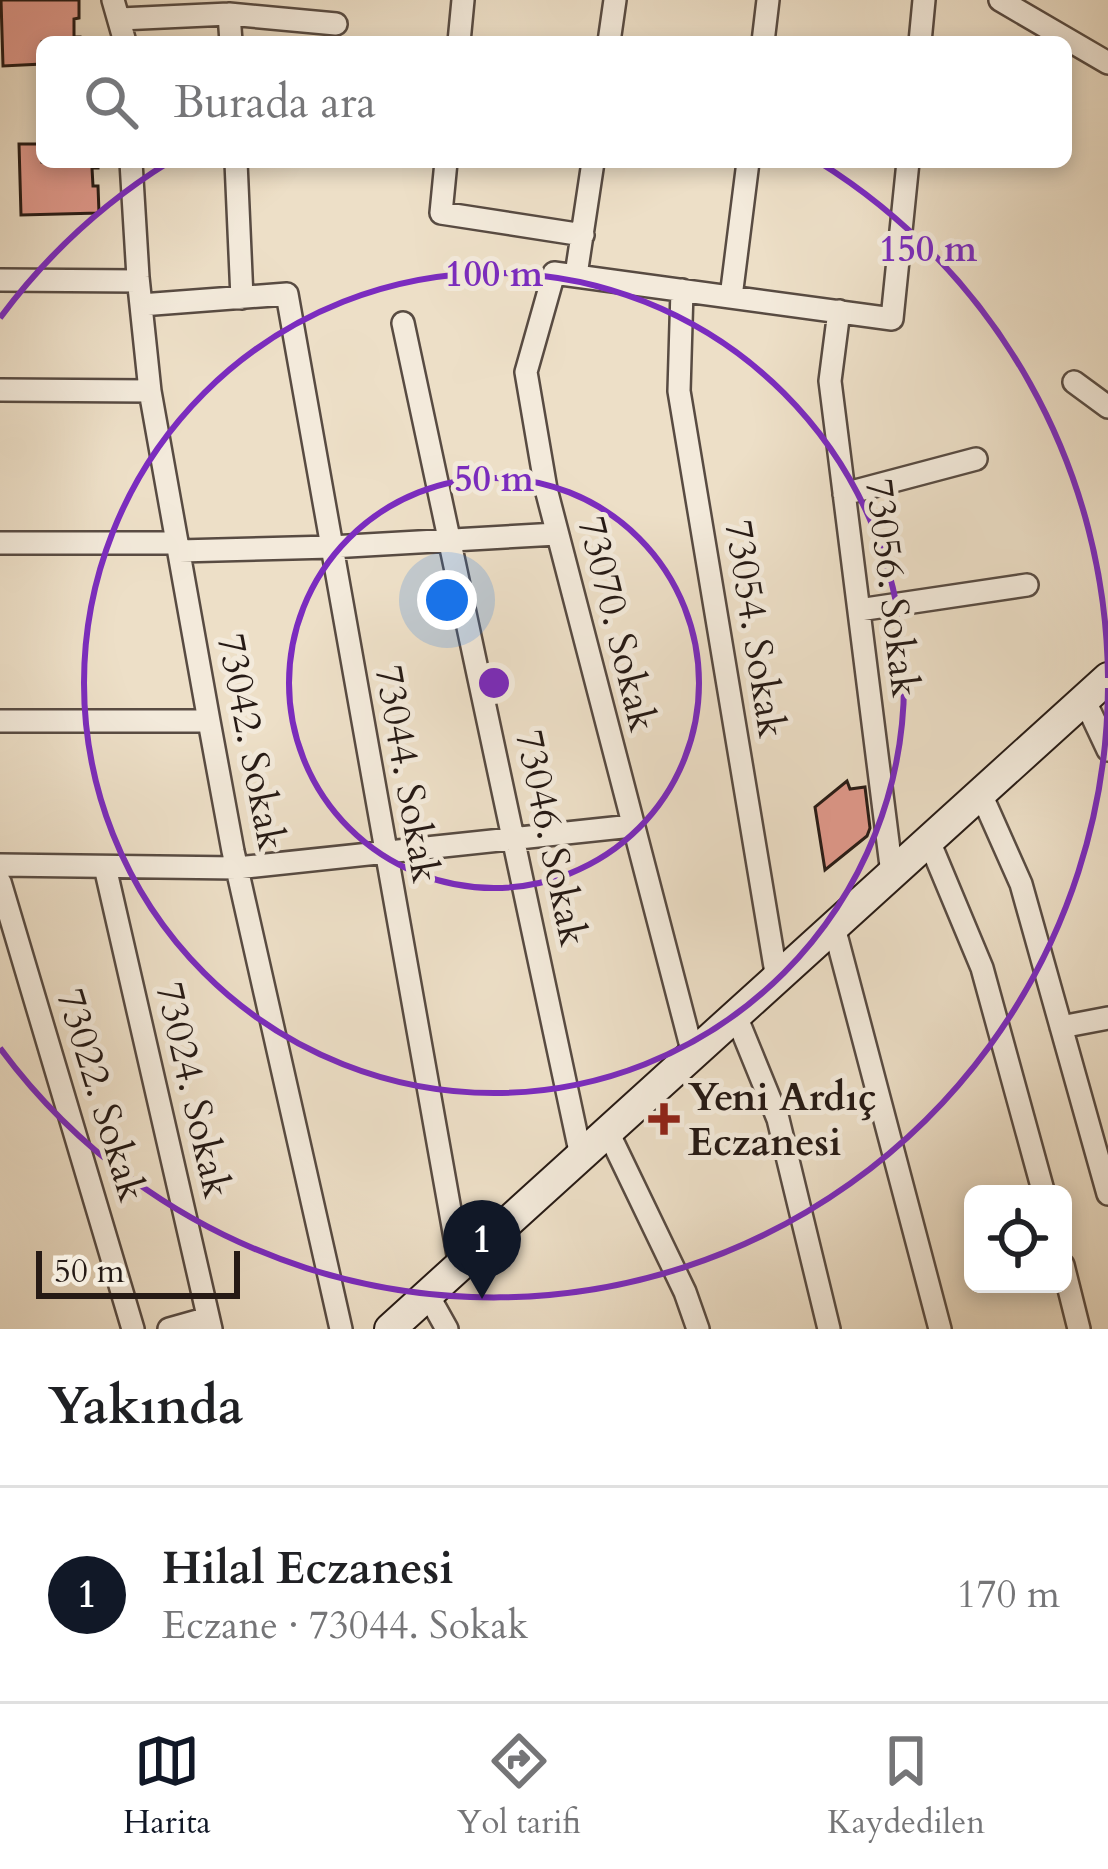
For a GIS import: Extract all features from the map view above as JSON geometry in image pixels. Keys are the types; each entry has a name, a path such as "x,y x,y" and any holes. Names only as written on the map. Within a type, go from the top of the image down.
{"main road":[{"path":"390,1329 1108,678"}],"street":[{"path":"460,36 464,0"},
{"path":"611,36 615,0"},
{"path":"764,36 769,0"},
{"path":"921,36 924,0"},
{"path":"1000,0 1062,36"},
{"path":"117,9 336,25"},
{"path":"230,14 231,36"},
{"path":"1072,42 1108,63"},
{"name":"73042. Sokak","path":"131,168 150,391 209,721 237,868 341,1329"},
{"path":"141,305 242,298 236,168"},
{"path":"445,168 440,213 583,235"},
{"path":"592,168 576,275 892,319 907,168"},
{"path":"731,297 747,168"},
{"name":"73070. Sokak","path":"576,275 554,272 526,372 557,534 693,1054"},
{"path":"0,280 138,281"},
{"name":"73054. Sokak","path":"682,290 679,392 776,979"},
{"name":"73044. Sokak","path":"242,298 287,294 460,1266"},
{"name":"73056. Sokak","path":"839,311 830,381 892,874"},
{"name":"73046. Sokak","path":"404,323 581,1156"},
{"path":"1074,382 1108,407"},
{"path":"0,390 150,391"},
{"path":"844,494 976,460"},
{"path":"0,542 331,547 557,534"},
{"path":"859,610 1027,585"},
{"path":"1084,699 1108,750"},
{"path":"0,721 209,721"},
{"path":"981,794 1021,884 1103,1157 1108,1194"},
{"path":"0,865 237,868 632,826"},
{"path":"928,841 982,968 1042,1185"},
{"name":"73024. Sokak","path":"104,867 209,1323"},
{"name":"73022. Sokak","path":"0,882 133,1329"},
{"path":"834,926 940,1329"},
{"path":"736,1016 778,1119 829,1329"},
{"path":"1061,1027 1108,1018"},
{"path":"608,1132 698,1329"},
{"path":"1070,1293 1079,1329"},
{"path":"428,1295 447,1329"},
{"path":"169,1329 209,1323"}],"building":[{"path":"1,0 79,0 74,36 36,36 36,64 3,66"},
{"path":"19,144 36,144 36,168 92,168 99,213 21,215"},
{"path":"847,781 850,789 865,787 870,828 867,836 825,870 815,807"}],"place":[{"name":"Yeni Ardıç Eczanesi","path":"664,1119"},
{"name":"Hilal Eczanesi","path":"482,1299"}]}
